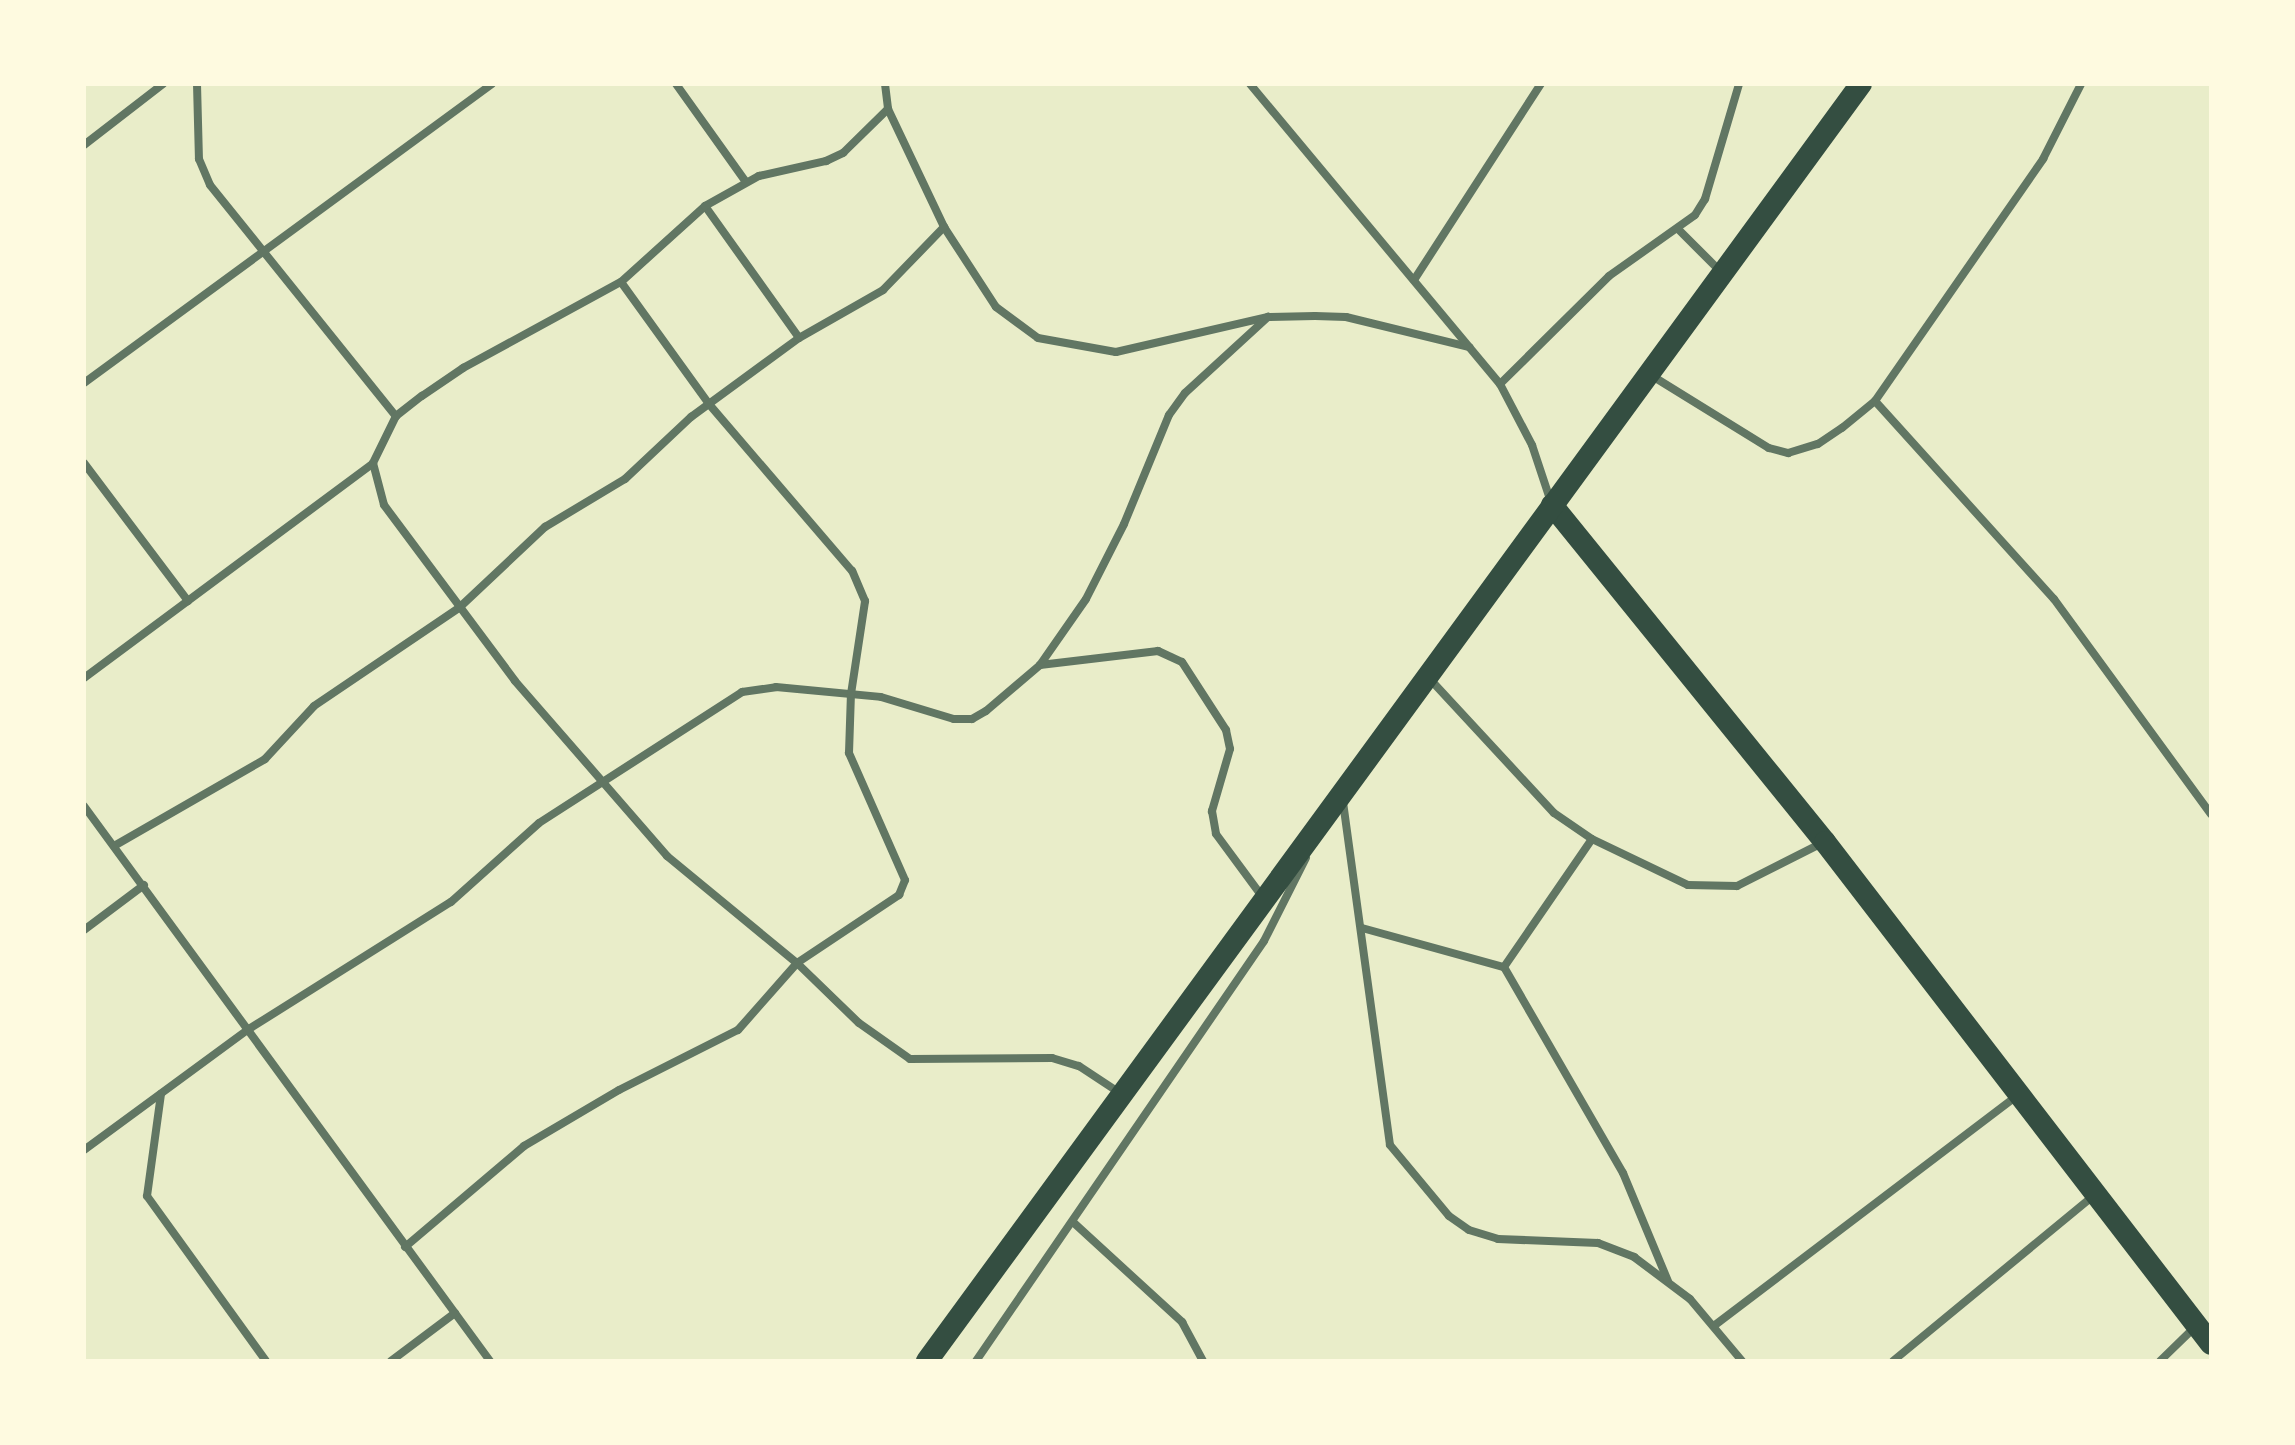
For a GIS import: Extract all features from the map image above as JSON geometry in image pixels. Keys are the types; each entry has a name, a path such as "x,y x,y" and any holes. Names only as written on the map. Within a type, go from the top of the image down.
{"highway":[{"path":"927,1361 1861,84"},
{"path":"1552,505 1825,842 2211,1344"}],"street":[{"path":"84,145 163,84"},
{"path":"197,84 199,159 226,206 267,250 396,416"},
{"path":"84,383 492,84"},
{"path":"676,84 746,182"},
{"path":"885,84 888,109 944,227 996,307 1038,338 1116,352 1268,317 1346,317 1469,347"},
{"path":"1250,84 1500,384 1532,445 1552,505"},
{"path":"1414,280 1541,84"},
{"path":"1500,384 1609,276 1679,230 1705,199 1739,84"},
{"path":"1649,373 1769,448 1788,453 1818,444 1875,401 2049,150 2081,84"},
{"path":"84,678 373,463 396,416 463,368 621,282 705,206 746,182 826,161 843,153 888,109"},
{"path":"705,206 799,338"},
{"path":"114,846 265,759 314,706 460,607 545,527 625,479 709,404 799,338 883,290 944,227"},
{"path":"1679,230 1722,273"},
{"path":"405,1247 524,1146 619,1090 738,1030 797,963 899,895 905,880 849,753 851,694 865,601 852,571 709,404 621,282"},
{"path":"84,1150 249,1029 432,915 519,837 742,692 776,687 881,697 954,719 972,719 1040,665 1105,563 1169,415 1185,393 1268,317"},
{"path":"1875,401 2054,599 2211,814"},
{"path":"84,463 188,601"},
{"path":"373,463 384,505 515,681 667,856 797,963 859,1023 910,1059 1052,1058 1079,1066 1122,1094"},
{"path":"1040,665 1158,651 1182,662 1228,739 1212,811 1216,834 1264,899"},
{"path":"1428,677 1554,813 1592,839 1688,885 1714,889 1737,886 1825,842"},
{"path":"1341,793 1362,928 1385,1129 1390,1145 1449,1216 1469,1230 1498,1239 1598,1243 1634,1257 1668,1281 1715,1325 1742,1361"},
{"path":"84,806 490,1361"},
{"path":"976,1361 1074,1223 1264,941 1294,888 1319,823"},
{"path":"1504,967 1592,839"},
{"path":"84,930 144,885"},
{"path":"1362,928 1504,967 1623,1173 1668,1281"},
{"path":"162,1093 147,1196 266,1361"},
{"path":"1715,1325 2021,1093"},
{"path":"1893,1361 2096,1193"},
{"path":"1074,1223 1182,1322 1203,1361"},
{"path":"391,1361 455,1313"},
{"path":"2160,1361 2197,1325"}]}
